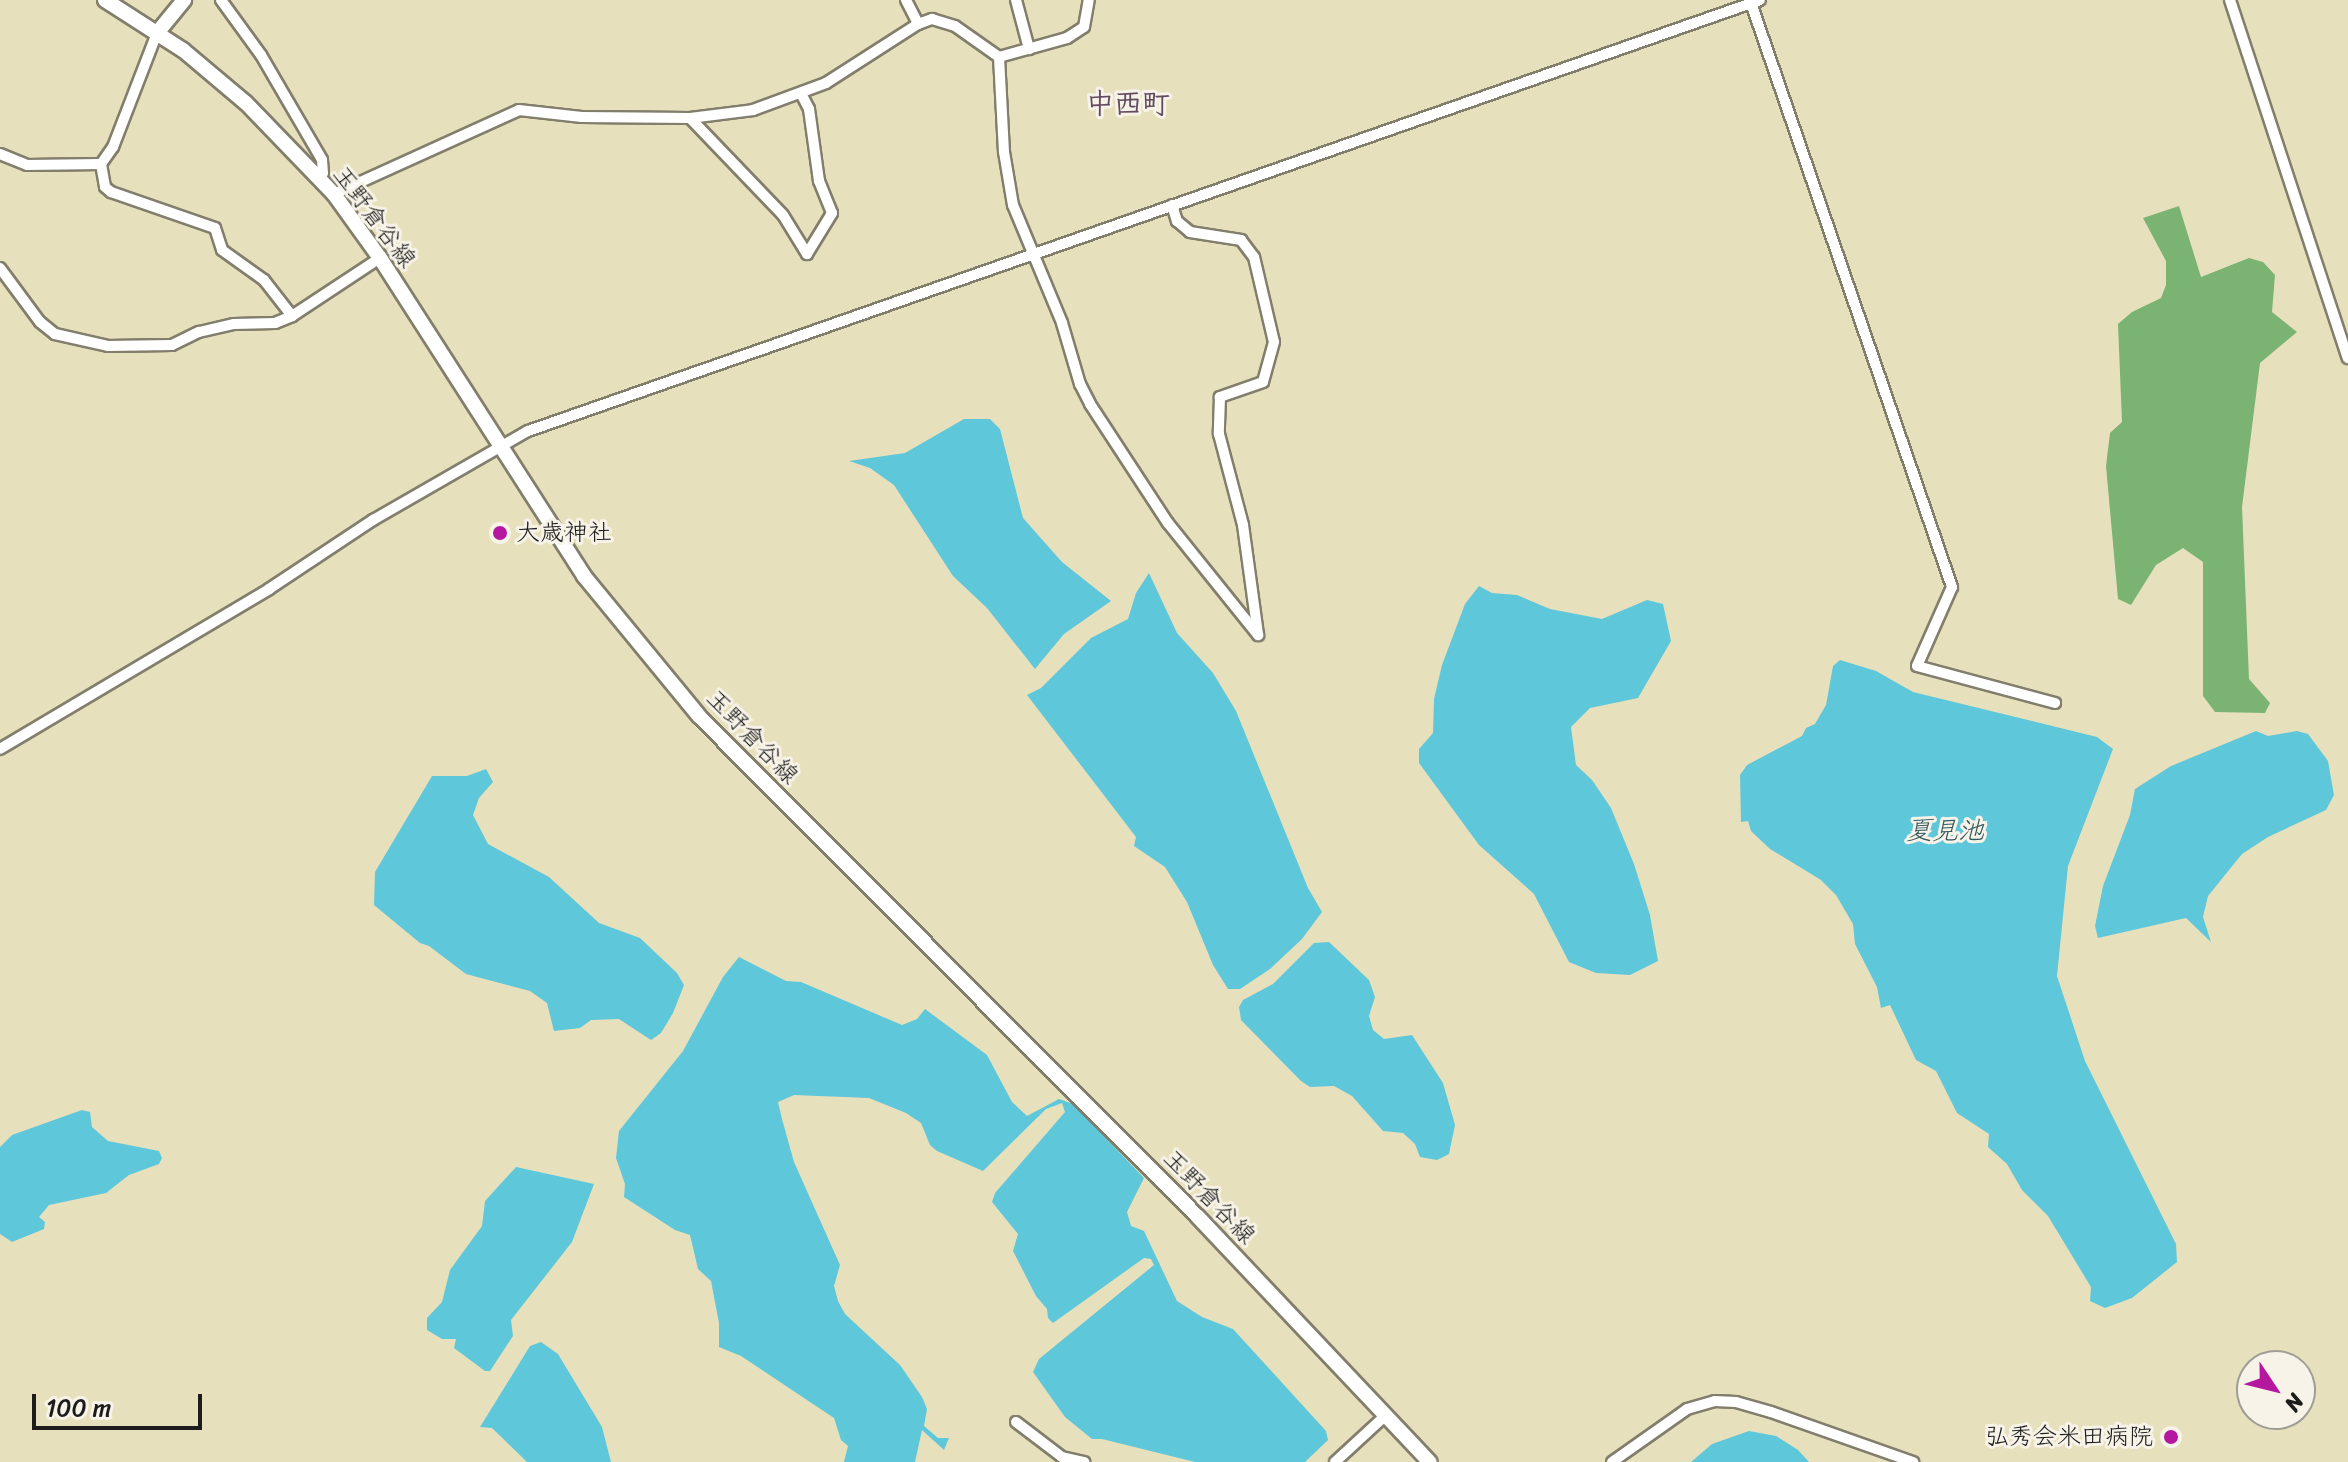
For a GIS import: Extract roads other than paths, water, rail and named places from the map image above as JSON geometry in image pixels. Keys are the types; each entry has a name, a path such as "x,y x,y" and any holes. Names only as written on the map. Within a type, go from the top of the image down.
{"main road":[{"name":"玉野倉谷線","path":"105,0 157,33 246,103 334,194 380,258 584,576 699,716 1099,1116 1430,1462"},
{"path":"157,33 184,0"}],"street":[{"path":"221,0 261,55 322,160 323,173 319,178"},
{"path":"906,0 918,24"},
{"path":"1016,0 1029,49"},
{"path":"999,57 1067,38 1084,27 1089,0"},
{"path":"2230,0 2348,358"},
{"path":"0,749 256,598 373,520 528,431 1754,1 1952,587 1917,666 2055,703"},
{"path":"334,194 519,110 582,117 690,118 753,110 802,95 918,24 932,19 955,26 999,57"},
{"path":"157,33 113,147 101,164 105,187 111,192 215,228 222,250 264,280 292,316"},
{"path":"999,57 1004,152 1013,205 1062,323 1090,404 1168,523 1258,635 1240,510 1219,434 1220,397 1263,382 1274,342 1260,271 1241,240 1190,232 1177,221 1172,205"},
{"path":"690,118 783,215 807,254 832,213 819,181 809,109 802,95"},
{"path":"0,154 27,165 101,164"},
{"path":"0,268 47,329 83,342 108,346 172,345 199,332 234,324 275,323 292,316 380,258"},
{"path":"1612,1462 1687,1409 1715,1401 1736,1402 1771,1412 1913,1462"},
{"path":"1335,1462 1386,1415"},
{"path":"1016,1422 1062,1457 1084,1462"}],"water":[{"path":"964,419 990,419 1000,429 1023,518 1062,562 1111,601 1064,634 1035,669 987,608 953,576 894,485 870,468 849,461 905,453"},
{"path":"1149,573 1177,633 1213,673 1236,711 1308,888 1322,912 1302,939 1270,969 1240,989 1228,989 1213,965 1187,902 1165,867 1134,846 1136,837 1027,695 1041,688 1091,638 1128,619 1136,593"},
{"path":"1479,586 1492,593 1517,595 1550,609 1602,619 1647,600 1663,604 1671,641 1638,698 1590,708 1571,727 1576,765 1592,780 1611,808 1634,864 1650,915 1658,961 1630,975 1596,973 1569,962 1534,894 1479,845 1419,763 1419,749 1433,733 1434,699 1442,665 1465,604"},
{"name":"夏見池","path":"1840,660 1876,671 1913,692 2097,737 2113,749 2068,866 2057,976 2085,1061 2176,1244 2177,1262 2132,1298 2105,1308 2090,1301 2091,1287 2048,1216 2022,1190 2007,1164 1988,1147 1989,1134 1957,1113 1936,1071 1916,1060 1890,1005 1881,1008 1877,987 1855,944 1853,924 1836,895 1821,880 1770,849 1751,831 1748,821 1741,822 1740,775 1747,765 1802,736 1806,728 1815,724 1826,705 1833,666"},
{"path":"2256,731 2268,736 2297,731 2308,734 2328,761 2334,795 2326,810 2268,837 2242,854 2208,896 2203,917 2211,942 2186,918 2098,938 2095,926 2103,886 2130,815 2135,789 2171,766"},
{"path":"486,769 493,782 479,798 473,815 488,844 549,877 599,923 640,938 677,973 684,985 661,1033 651,1040 619,1019 591,1020 580,1028 554,1031 547,1003 530,991 466,974 429,946 420,943 374,905 375,872 432,776 467,776"},
{"path":"1329,942 1369,980 1375,997 1369,1016 1373,1030 1384,1039 1412,1035 1443,1083 1455,1125 1449,1154 1437,1160 1420,1157 1415,1144 1403,1133 1383,1131 1352,1096 1334,1086 1310,1087 1241,1020 1239,1007 1243,1000 1273,984 1314,943"},
{"path":"739,957 786,981 801,982 902,1025 917,1019 925,1009 987,1055 1012,1102 1027,1116 1059,1099 1073,1104 1144,1178 1127,1212 1131,1226 1144,1231 1177,1301 1202,1317 1233,1329 1326,1431 1328,1440 1305,1462 1195,1462 1092,1439 1065,1417 1033,1372 1039,1359 1154,1265 1151,1259 1144,1258 1053,1323 1048,1318 1047,1309 1036,1296 1013,1251 1018,1234 992,1202 995,1193 1065,1112 1062,1103 1046,1109 983,1171 937,1151 930,1145 921,1123 906,1113 869,1098 794,1095 778,1102 794,1162 840,1265 834,1286 838,1301 845,1314 900,1365 927,1409 924,1426 938,1438 949,1438 944,1450 922,1430 915,1462 844,1462 848,1446 841,1440 834,1418 741,1356 719,1347 719,1323 711,1281 698,1269 690,1235 675,1230 624,1197 625,1184 616,1158 619,1131 683,1051 723,977"},
{"path":"82,1110 90,1112 92,1127 108,1141 159,1151 162,1158 159,1164 129,1175 106,1193 49,1205 39,1217 45,1222 44,1229 12,1242 0,1234 0,1147 12,1135"},
{"path":"516,1167 594,1184 572,1242 511,1320 513,1336 490,1371 485,1371 454,1348 456,1339 442,1339 427,1330 427,1318 442,1302 450,1270 482,1226 485,1201"},
{"path":"541,1342 558,1354 602,1427 611,1462 527,1462 492,1428 480,1427 530,1346"},
{"path":"1749,1431 1776,1436 1798,1450 1809,1462 1691,1462 1712,1444"}],"place":[{"name":"大歳神社","path":"500,533"},
{"name":"弘秀会米田病院","path":"2171,1437"}],"district":[{"name":"中西町","path":"1128,104"}]}
